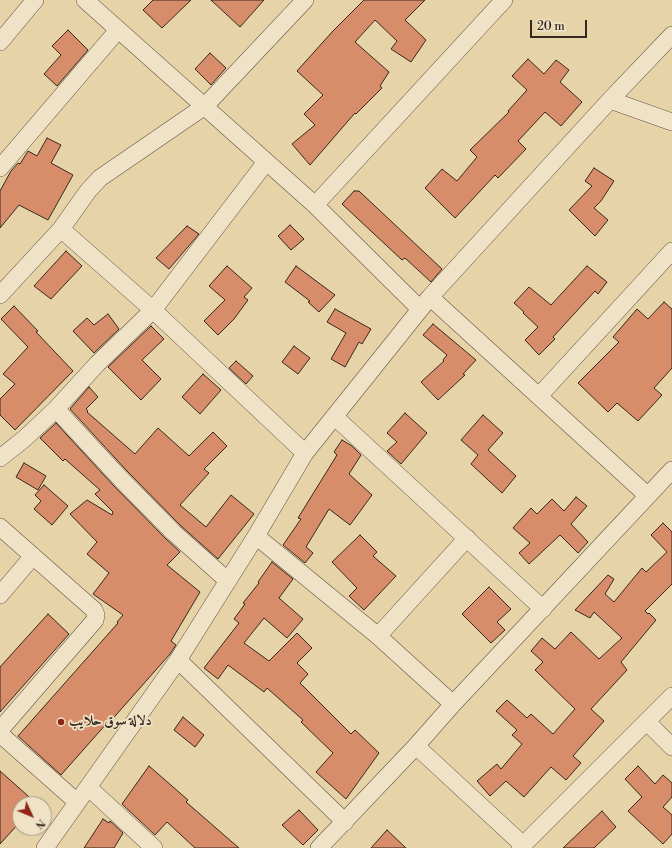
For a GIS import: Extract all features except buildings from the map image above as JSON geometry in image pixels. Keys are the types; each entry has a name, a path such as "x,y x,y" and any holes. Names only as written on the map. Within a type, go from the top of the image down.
{"street":[{"path":"0,42 35,0"},
{"path":"0,295 61,229 100,178 205,106 305,0"},
{"path":"315,205 504,0"},
{"path":"96,4 118,30 266,162 425,303 539,396 648,496"},
{"path":"3,159 118,30"},
{"path":"45,848 178,660 256,536 305,453 425,303 610,100 672,35"},
{"path":"610,100 672,122"},
{"path":"0,458 24,440 97,364 153,310 266,162"},
{"path":"61,229 153,310 305,453"},
{"path":"539,396 672,251"},
{"path":"56,408 120,478 173,532 228,581"},
{"path":"335,417 543,608"},
{"path":"319,848 416,746 453,704 672,470"},
{"path":"0,526 94,610 96,615 95,620 0,730"},
{"path":"256,536 378,636 453,704"},
{"path":"378,636 467,538"},
{"path":"0,595 33,556"},
{"path":"178,660 345,822"},
{"path":"416,746 521,846 672,696"},
{"path":"647,722 672,747"},
{"path":"0,734 77,802"},
{"path":"88,787 154,848"}],"place":[{"name":"دلالة سوق حلايب","path":"61,722"}]}
